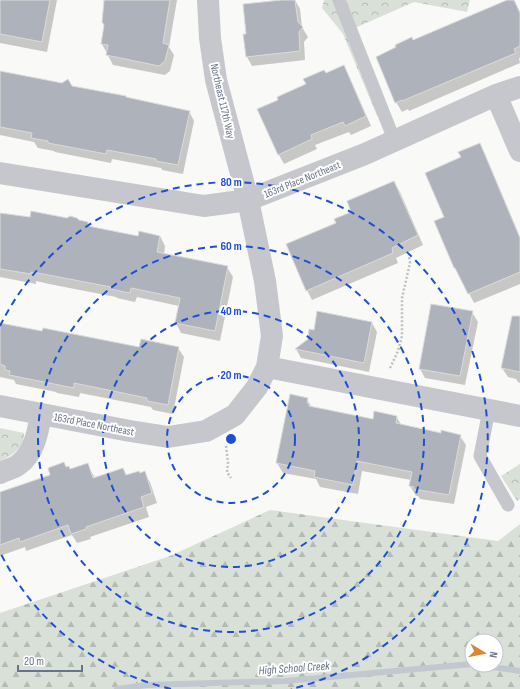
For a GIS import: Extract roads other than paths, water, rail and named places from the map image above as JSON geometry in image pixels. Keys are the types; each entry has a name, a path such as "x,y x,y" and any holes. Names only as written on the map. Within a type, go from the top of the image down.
{"street":[{"name":"Northeast 117th Way","path":"208,0 210,38 216,80 248,200 265,281 272,336 267,367"},
{"name":"163rd Place Northeast","path":"0,173 204,206 248,200 395,142 496,95 520,86"},
{"path":"496,95 520,151"},
{"name":"163rd Place Northeast","path":"0,406 130,432 168,437 206,431 235,415 258,387 267,367"},
{"path":"267,367 520,416"},
{"name":"163rd Place Northeast","path":"0,473 18,465 30,451 38,433 41,414"}],"lane":[{"path":"339,0 395,142"},
{"path":"489,410 480,456 508,505"}],"waterway":[{"name":"High School Creek","path":"117,689 147,685 286,681 464,665"},
{"name":"High School Creek","path":"504,669 520,671"}]}
